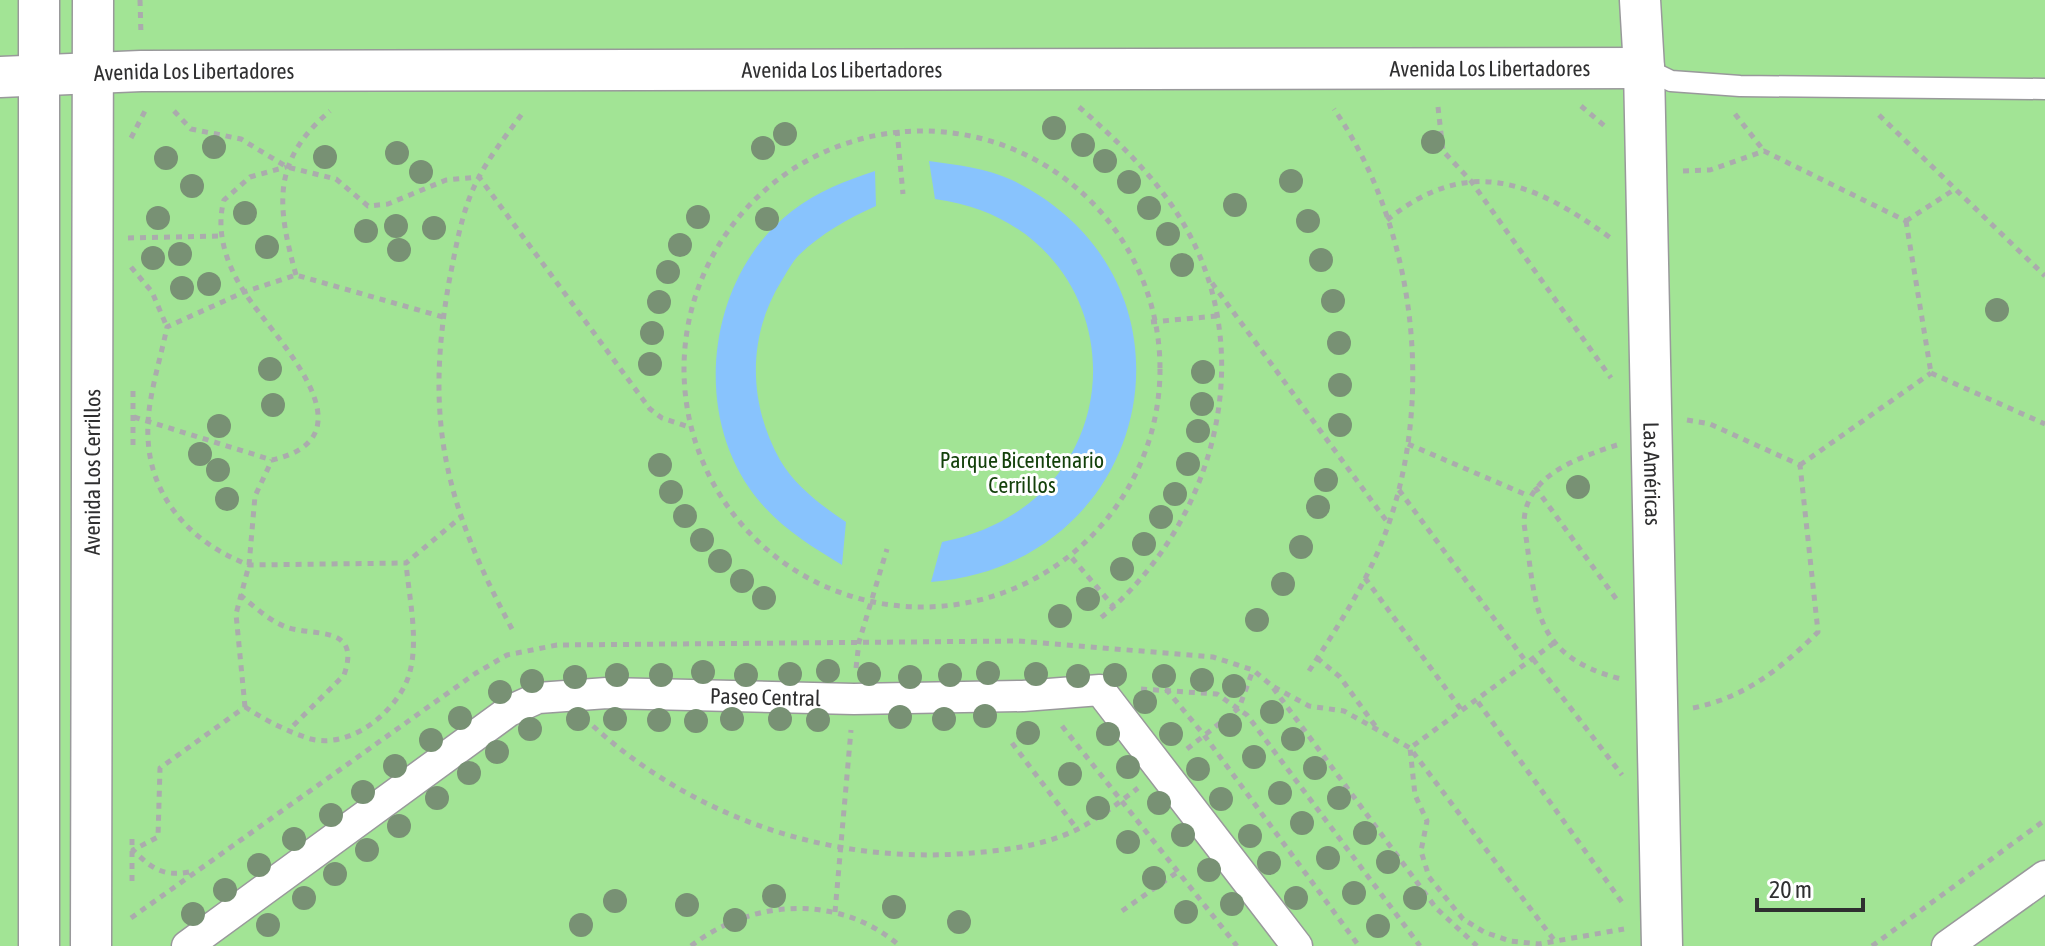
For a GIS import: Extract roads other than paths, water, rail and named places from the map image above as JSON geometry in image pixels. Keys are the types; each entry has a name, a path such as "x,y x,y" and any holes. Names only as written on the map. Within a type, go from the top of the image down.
{"street":[{"path":"39,0 39,946"},
{"name":"Avenida Los Cerrillos","path":"91,946 93,0"},
{"name":"Las Américas","path":"1640,0 1644,68 1662,946"},
{"name":"Avenida Los Libertadores","path":"0,77 94,73 1644,68"},
{"name":"Paseo Central","path":"187,946 509,711 538,698 607,693 854,699 1023,696 1100,690 1297,946"},
{"path":"1947,946 2045,876"}],"lane":[{"path":"1644,68 1671,81 1711,84 2045,89"}],"water":[{"path":"929,161 982,170 1012,180 1076,225 1117,282 1135,346 1132,411 1109,473 1067,526 1007,564 931,582 942,542 1010,516 1058,474 1085,422 1093,365 1082,308 1051,258 1002,220 935,199"},
{"path":"875,171 876,206 845,221 808,247 796,258 782,280 762,324 756,370 762,416 780,460 801,487 846,522 842,565 779,521 760,502 737,468 723,431 716,391 717,350 725,310 741,273 763,239 792,211 812,198"}],"park label":[{"name":"Parque Bicentenario Cerrillos","path":"1022,472"}]}
